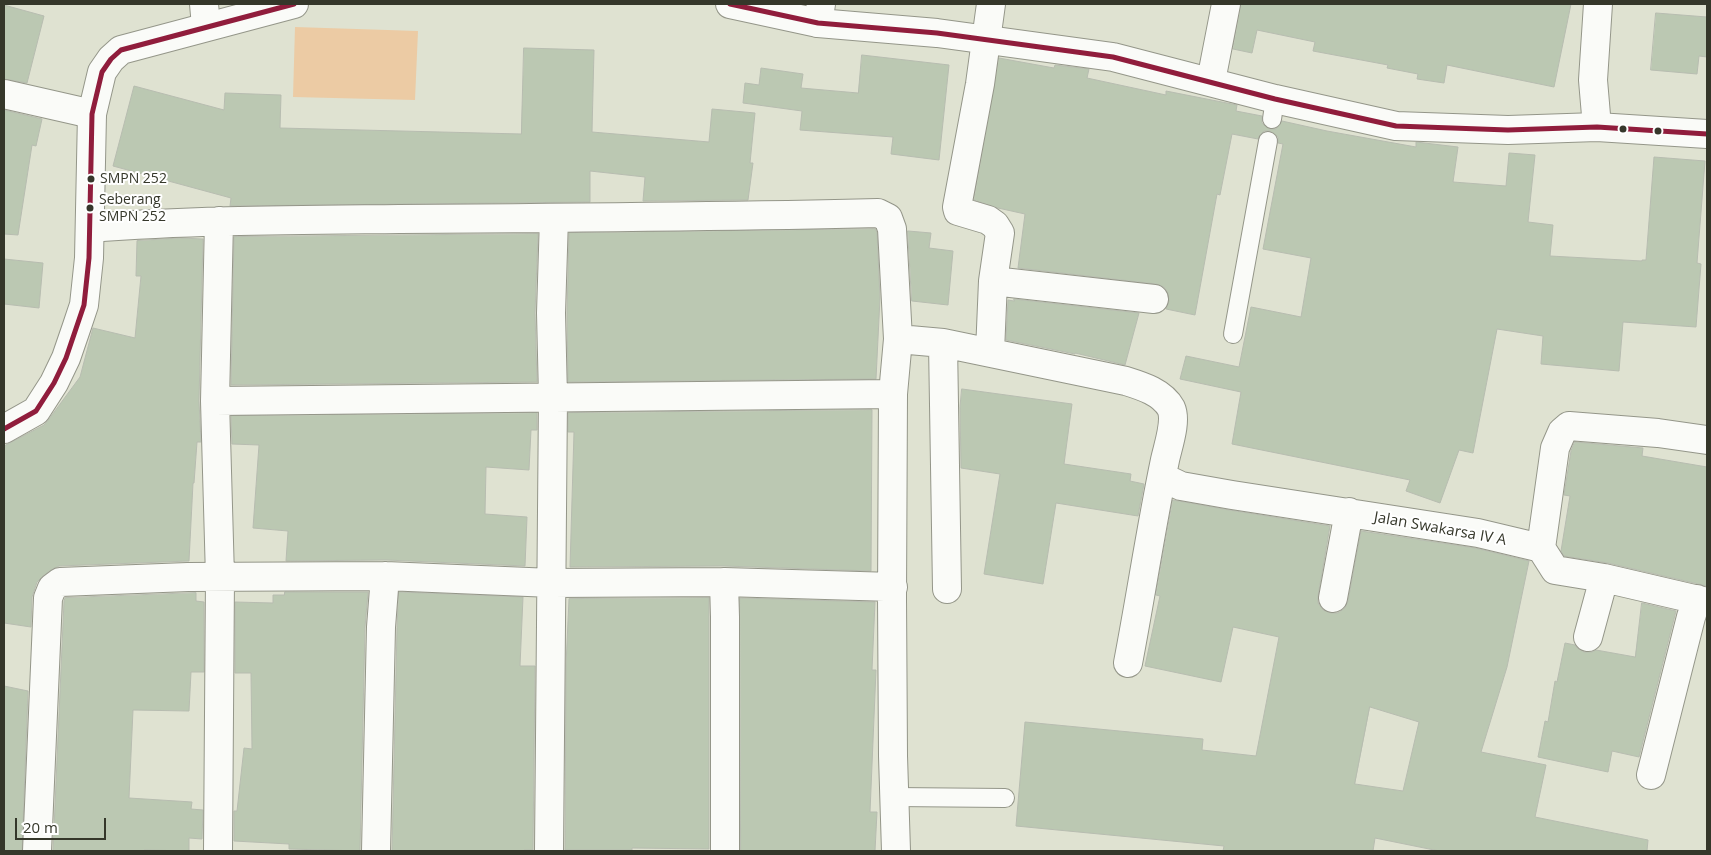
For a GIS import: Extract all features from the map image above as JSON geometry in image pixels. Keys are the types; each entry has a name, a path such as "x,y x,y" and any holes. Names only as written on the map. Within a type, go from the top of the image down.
{"street":[{"path":"4,429 36,410 54,383 66,358 84,305 89,258 92,114 102,72 111,59 121,50 205,15 294,4"},
{"path":"730,4 819,13 937,33 1113,57 1211,81 1274,109 1396,126 1508,130 1596,127 1707,134"},
{"path":"990,352 993,281 1000,234 995,225 988,220 962,213 958,211 957,207 987,40 991,4"},
{"path":"1211,81 1226,4"},
{"path":"1596,127 1593,88 1598,4"},
{"path":"4,94 92,114"},
{"path":"90,228 219,221 715,217 878,213 888,218 892,229 898,339 893,394 892,587 896,851"},
{"path":"549,851 553,397 551,313 554,218"},
{"path":"218,851 220,577 215,401 219,221"},
{"path":"993,281 1154,299"},
{"path":"898,339 943,343 1126,381 1146,388 1164,399 1171,408 1174,418 1128,663"},
{"path":"943,343 947,589"},
{"path":"215,401 893,394"},
{"path":"1651,775 1691,617 1702,601 1604,578 1555,570 1541,548 1555,448 1562,432 1569,426 1658,433 1707,440"},
{"name":"Jalan Swakarsa IV A","path":"1162,477 1181,486 1247,498 1478,533 1541,548"},
{"path":"1333,598 1349,512"},
{"path":"38,851 48,598 52,588 60,582 220,577 386,576 552,583 724,582 892,587"},
{"path":"376,851 381,627 386,576"},
{"path":"1588,637 1604,578"},
{"path":"724,582 725,851"}],"lane":[{"path":"1233,334 1268,141"},
{"path":"894,797 1005,798"}],"shaded area":[{"path":"295,27 418,31 415,100 293,97"}],"building":[{"path":"1241,4 1571,4 1554,87 1447,65 1444,83 1417,79 1418,74 1387,68 1388,65 1313,51 1315,42 1257,30 1252,53 1233,49"},
{"path":"4,5 44,16 27,83 4,79"},
{"path":"1656,13 1707,17 1707,57 1699,56 1697,74 1651,70"},
{"path":"524,48 594,50 592,132 709,142 712,109 755,113 750,163 753,163 748,200 643,201 645,177 590,171 590,202 230,206 231,198 113,166 134,86 224,110 225,93 281,95 280,128 521,134"},
{"path":"862,55 949,65 939,160 891,154 893,137 800,130 802,111 743,103 745,83 759,85 761,68 803,74 801,88 858,93"},
{"path":"999,58 1054,68 1055,65 1089,69 1087,78 1166,95 1166,91 1237,105 1236,111 1262,116 1262,123 1270,129 1276,129 1282,121 1416,147 1416,142 1458,147 1453,182 1506,186 1509,153 1535,155 1528,222 1553,225 1550,256 1646,260 1654,157 1705,161 1697,263 1701,264 1696,327 1623,322 1619,371 1541,364 1543,336 1497,329 1473,453 1459,450 1440,503 1406,491 1410,480 1232,444 1241,392 1180,379 1186,356 1239,367 1251,307 1301,317 1311,258 1263,249 1283,144 1278,143 1278,137 1270,131 1264,131 1258,139 1232,134 1220,195 1217,194 1195,315 1166,309 1169,301 1168,293 1164,287 1156,284 1018,268 1025,214 974,200"},
{"path":"4,110 42,119 36,146 32,145 18,235 4,234"},
{"path":"875,229 877,232 880,298 876,379 568,382 569,233"},
{"path":"908,231 931,233 929,248 953,251 948,305 912,301"},
{"path":"538,234 535,313 537,382 231,385 234,237"},
{"path":"181,238 203,239 199,401 201,442 197,442 189,561 59,566 37,582 32,597 31,627 4,623 4,446 44,425 49,419 80,377 93,328 135,338 141,276 136,276 137,241"},
{"path":"4,259 43,263 39,308 4,304"},
{"path":"1014,299 1139,313 1125,365 1006,340 1008,300 1014,301"},
{"path":"962,389 1072,404 1064,464 1131,474 1130,481 1144,484 1138,516 1056,503 1043,584 984,574 1000,474 961,468 960,407"},
{"path":"872,410 871,571 724,566 570,567 574,432 568,432 568,413"},
{"path":"537,413 537,430 531,430 529,470 486,467 485,514 527,517 525,566 386,560 286,561 288,531 253,528 259,445 232,444 231,416"},
{"path":"1575,442 1643,448 1642,456 1707,467 1707,586 1608,563 1564,556 1561,551 1570,496 1564,495 1571,451"},
{"path":"1173,500 1330,526 1318,603 1323,610 1331,613 1338,613 1345,608 1348,601 1361,531 1475,548 1529,561 1507,667 1481,752 1546,765 1535,817 1648,840 1647,851 1439,851 1375,838 1373,851 1223,851 1224,846 1016,826 1025,722 1203,739 1202,750 1256,756 1279,637 1233,627 1221,682 1145,666 1160,596 1156,595","holes":["1370,707 1419,722 1403,791 1355,784"]},
{"path":"285,592 368,592 365,627 360,851 289,849 289,844 234,841 234,811 237,811 244,748 252,749 251,673 235,673 235,602 273,603 273,595 284,595"},
{"path":"399,592 523,597 520,666 535,666 533,850 392,851"},
{"path":"196,593 196,601 204,602 204,672 191,672 189,711 133,710 129,798 192,802 191,809 203,810 202,839 189,838 189,851 53,851 65,598"},
{"path":"709,598 709,849 632,848 632,850 565,850 566,665 569,599"},
{"path":"740,598 875,602 872,670 876,670 870,812 877,812 875,851 741,851"},
{"path":"1642,603 1676,611 1639,757 1612,751 1608,772 1538,757 1545,721 1548,722 1555,681 1557,682 1565,643 1575,645 1584,652 1596,650 1635,657"},
{"path":"4,686 28,691 22,851 4,851"}],"transit line":[{"path":"4,429 36,411 54,383 66,358 84,305 89,258 92,114 102,72 111,59 121,50 294,4"},
{"path":"730,4 818,23 937,33 1113,57 1275,99 1396,126 1508,130 1597,127 1707,134"}],"place":[{"name":"SMPN 252","path":"91,179"},
{"name":"Seberang SMPN 252","path":"90,208"}]}
